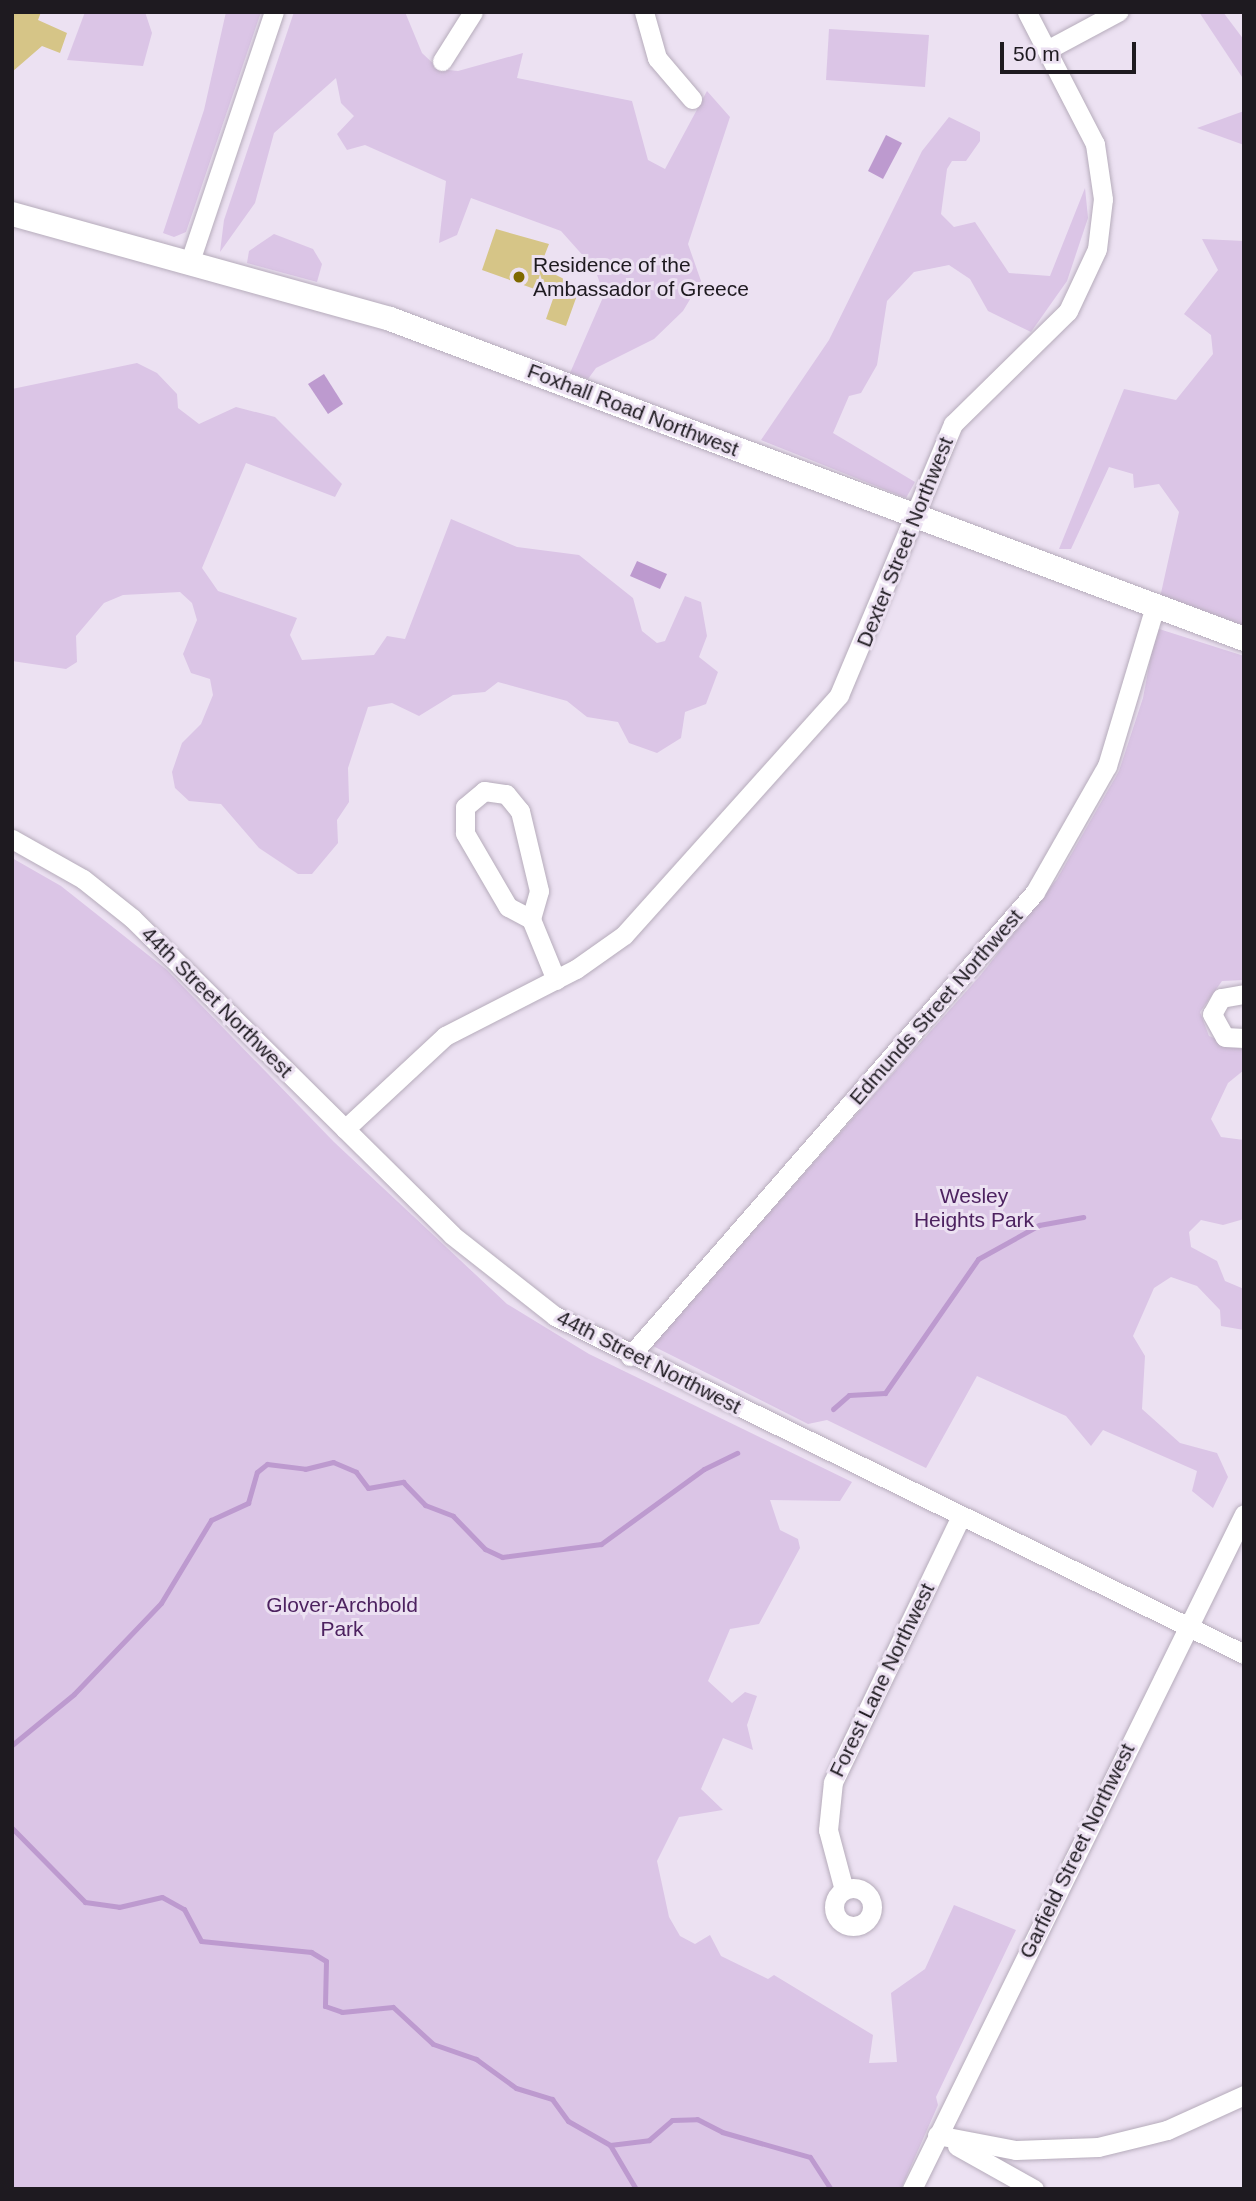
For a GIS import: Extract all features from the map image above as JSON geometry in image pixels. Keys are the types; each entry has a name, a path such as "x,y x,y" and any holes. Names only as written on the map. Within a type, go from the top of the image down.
{"main road":[{"name":"Foxhall Road Northwest","path":"12,214 190,261 390,319 1244,639"}],"street":[{"path":"190,261 274,12"},
{"path":"442,61 473,12"},
{"path":"644,12 657,58 692,99"},
{"name":"Dexter Street Northwest","path":"345,1129 445,1036 556,980 644,917 829,710 864,646 953,424 1068,311 1097,249 1103,208 1099,160 1027,12"},
{"path":"1046,50 1118,12"},
{"name":"Edmunds Street Northwest","path":"630,1356 1035,892 1107,766 1155,606"},
{"path":"531,919 508,907 466,833 465,807 484,791 506,794 520,811 539,891 531,919 556,980"},
{"name":"44th Street Northwest","path":"12,839 124,911 345,1129 494,1271 555,1316 630,1356 1244,1654"},
{"path":"1244,994 1221,998 1212,1014 1225,1037 1244,1038"},
{"name":"Garfield Street Northwest","path":"912,2189 1244,1514"},
{"name":"Forest Lane Northwest","path":"845,1890 828,1830 833,1782 961,1516"},
{"path":"937,2135 1016,2150 1098,2147 1167,2130 1244,2095"},
{"path":"937,2135 1034,2189"}],"green space":[{"path":"85,12 145,12 152,33 143,66 67,60"},
{"path":"226,12 261,12 186,232 174,237 163,233 204,110"},
{"path":"294,12 405,12 422,53 439,69 458,71 523,53 517,78 632,101 648,160 665,169 707,91 730,117 688,244 701,281 683,311 654,339 596,368 588,379 570,373 604,295 595,269 561,231 471,198 457,235 439,243 446,181 365,145 347,150 337,134 354,116 341,103 336,78 274,133 255,203 220,252 224,220"},
{"path":"1199,12 1223,12 1244,40 1244,80"},
{"path":"829,29 929,35 925,87 826,80"},
{"path":"1244,111 1244,145 1197,128"},
{"path":"949,117 980,132 980,141 966,161 952,161 947,169 941,214 954,227 975,222 1009,273 1050,276 1085,188 1088,218 1067,281 1031,332 988,311 970,279 949,265 914,272 887,301 877,365 861,393 849,396 833,433 915,482 906,498 761,440 829,340 922,151"},
{"path":"274,234 313,249 322,264 317,282 247,263 249,251"},
{"path":"1202,239 1244,241 1244,639 1159,602 1179,512 1159,484 1134,488 1133,474 1109,467 1071,549 1059,549 1124,389 1176,400 1213,354 1211,335 1184,314 1218,270"},
{"path":"137,363 157,373 177,394 178,408 199,424 236,407 275,417 342,484 335,497 246,463 202,568 218,591 297,618 290,635 302,660 374,655 387,636 405,639 451,519 517,547 579,555 633,598 642,631 657,643 665,641 685,596 701,602 707,636 699,657 718,672 706,704 685,712 681,738 657,753 629,743 618,722 587,717 567,701 498,682 485,692 453,695 419,716 392,703 368,707 348,768 349,802 337,820 338,843 312,874 298,874 259,848 221,804 189,801 175,788 172,772 182,743 201,724 213,695 210,679 191,673 183,654 197,620 192,603 180,592 123,595 104,603 76,636 77,662 66,669 12,661 12,389"},
{"name":"Wesley Heights Park","path":"1156,628 1244,656 1244,980 1222,981 1200,1012 1209,1036 1244,1050 1244,1070 1228,1083 1211,1119 1221,1137 1244,1140 1244,1219 1223,1225 1201,1220 1189,1232 1191,1247 1217,1261 1225,1281 1244,1289 1244,1330 1221,1326 1220,1310 1197,1286 1171,1277 1154,1288 1133,1336 1145,1356 1142,1409 1180,1443 1217,1453 1228,1477 1213,1508 1192,1491 1197,1471 1103,1430 1091,1446 1066,1416 977,1376 926,1468 827,1420 808,1424 651,1345 979,977 1057,879 1119,771 1143,698"},
{"name":"Glover-Archbold Park","path":"12,858 61,886 167,970 334,1142 507,1304 589,1354 852,1482 840,1501 770,1500 780,1530 798,1539 800,1548 759,1624 730,1629 708,1681 732,1703 745,1692 757,1696 747,1725 753,1750 723,1738 701,1789 723,1810 679,1817 657,1861 669,1917 680,1936 695,1944 710,1935 721,1956 768,1979 774,1975 873,2035 869,2063 897,2062 891,1993 925,1969 954,1905 1016,1930 936,2097 938,2105 901,2189 12,2189"}],"shaded area":[{"path":"886,135 902,143 883,179 868,171"},
{"path":"324,374 343,404 328,414 308,384"},
{"path":"637,561 667,574 660,589 630,576"}],"building":[{"path":"12,12 41,12 38,20 67,33 60,53 42,46 12,72"},
{"name":"Residence of the Ambassador of Greece","path":"496,229 549,244 540,267 580,287 566,326 546,319 554,296 482,270"}],"waterway":[{"path":"833,1409 849,1395 885,1393 978,1259 1039,1225 1083,1217"},
{"path":"12,1745 74,1694 161,1603 211,1520 248,1503 257,1472 267,1464 305,1469 333,1462 356,1472 368,1488 403,1482 425,1505 453,1516 485,1549 502,1557 601,1544 704,1469 737,1453"},
{"path":"12,1828 85,1902 119,1907 162,1897 184,1909 201,1941 311,1952 326,1961 325,2006 342,2012 393,2007 433,2044 476,2059 516,2088 552,2099 568,2121 610,2145 636,2189"},
{"path":"610,2145 649,2140 672,2120 697,2119 722,2132 810,2157 831,2189"}],"place":[{"name":"Residence of the Ambassador of Greece","path":"519,277"}]}
